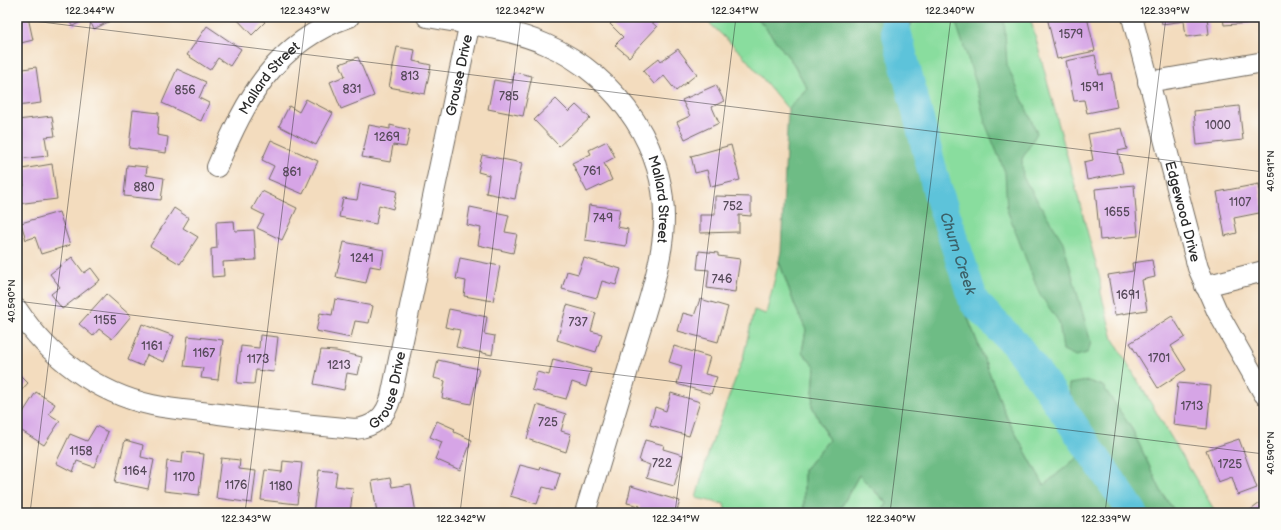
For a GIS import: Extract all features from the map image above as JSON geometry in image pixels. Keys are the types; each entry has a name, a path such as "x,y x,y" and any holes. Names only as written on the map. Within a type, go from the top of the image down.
{"street":[{"name":"Mallard Street","path":"217,167 242,114 256,89 284,54 314,32 330,23 349,17"},
{"name":"Mallard Street","path":"427,17 470,21 545,44 574,59 594,74 621,101 638,125 650,148 660,182 664,218 660,254 643,319 584,513"},
{"name":"Edgewood Drive","path":"1132,17 1194,255 1205,286 1217,311 1264,394"},
{"name":"Grouse Drive","path":"17,309 40,339 69,366 98,384 136,401 153,406 255,419 355,429 363,428 376,422 385,414 391,397 470,21"},
{"path":"1148,82 1264,62"},
{"path":"1205,286 1264,271"}],"green space":[{"path":"703,17 757,17 793,63 807,88 788,109 742,54"},
{"path":"757,17 913,17 899,71 957,290 1007,418 1044,485 1079,456 1069,384 1088,381 1103,386 1132,429 1162,493 1176,513 880,513 887,503 859,475 838,513 780,513 783,510 804,509 804,470 829,440 812,406 815,367 802,352 806,330 795,306 779,261 781,251 788,109 807,88 793,63"},
{"path":"913,17 1030,17 1100,279 1101,293 1113,339 1216,513 1176,513 1162,493 1132,429 1088,381 1069,385 1079,456 1044,485 1007,418 957,290 899,71"},
{"path":"954,17 1004,17 1007,65 1037,133 1022,159 1023,177 1063,242 1091,343 1087,353 1076,356 1063,350 1059,322 1039,293 1007,210 1005,172 985,123 976,83"},
{"path":"779,261 795,306 806,330 802,352 815,367 812,406 829,440 804,470 804,509 783,510 780,513 726,513 724,504 696,498 709,451 743,358 754,310 766,314"},
{"path":"859,475 887,504 880,513 838,513"}],"building":[{"path":"17,17 28,17 33,40 17,44"},
{"path":"68,17 108,17 110,21 94,29 88,18 73,26"},
{"path":"235,17 260,17 265,22 252,35"},
{"path":"571,17 582,17 580,21"},
{"path":"616,17 646,17 657,27 629,57 615,45 623,37 610,24"},
{"path":"1047,17 1087,17 1095,51 1057,59"},
{"path":"1161,17 1207,17 1209,34 1186,37 1184,21 1162,24"},
{"path":"1223,17 1264,17 1264,22 1224,25"},
{"path":"207,26 241,49 230,66 218,58 210,70 187,55"},
{"path":"397,47 415,50 413,61 431,65 425,94 389,87"},
{"path":"678,49 697,74 676,91 664,76 654,84 643,71 659,58 661,61"},
{"path":"1095,55 1099,75 1111,73 1117,107 1087,113 1084,100 1074,101 1066,61"},
{"path":"358,57 374,96 341,109 330,82 345,76 340,64"},
{"path":"36,67 41,103 17,106 17,70"},
{"path":"177,69 206,82 199,98 209,103 201,121 162,103"},
{"path":"514,72 532,76 523,116 488,109 494,80 512,83"},
{"path":"716,85 724,101 712,107 719,123 685,139 677,122 690,116 682,100"},
{"path":"1259,97 1264,97 1264,123 1260,123"},
{"path":"306,99 333,113 316,145 279,126 289,106 299,112"},
{"path":"556,99 569,112 576,105 590,118 559,146 534,120"},
{"path":"1239,106 1243,140 1197,145 1194,111"},
{"path":"133,110 159,113 157,135 168,137 166,153 129,148"},
{"path":"52,116 55,136 45,137 48,156 17,159 17,141 20,141 17,120"},
{"path":"369,125 390,129 390,125 410,130 406,147 393,145 390,162 362,157"},
{"path":"1122,128 1127,149 1118,151 1123,173 1087,180 1084,162 1093,160 1088,134"},
{"path":"271,140 318,161 303,194 268,179 274,166 262,160"},
{"path":"607,141 615,157 604,163 612,180 587,192 572,163 591,154 589,150"},
{"path":"731,145 740,180 711,187 707,170 695,173 691,156"},
{"path":"482,155 522,163 515,199 486,193 489,175 478,172"},
{"path":"52,164 57,199 17,204 17,187 24,186 22,169"},
{"path":"127,165 147,167 146,175 164,178 161,200 124,196"},
{"path":"360,184 397,191 393,209 379,205 376,224 339,217 343,198 357,200"},
{"path":"1259,184 1264,212 1234,218 1237,233 1225,236 1217,192"},
{"path":"1134,185 1138,236 1100,240 1095,189"},
{"path":"262,191 297,208 282,240 257,228 264,215 252,209"},
{"path":"715,196 751,197 751,216 739,215 739,232 700,233 700,215 715,215"},
{"path":"589,205 620,209 617,227 628,229 626,246 585,240"},
{"path":"470,207 509,215 505,232 517,234 513,253 478,245 481,228 467,225"},
{"path":"174,208 189,218 183,228 198,237 180,264 150,246"},
{"path":"59,212 70,245 41,254 35,237 26,240 21,223"},
{"path":"234,221 235,231 254,230 256,260 223,262 224,276 212,277 211,249 217,248 216,222"},
{"path":"344,242 384,250 381,268 370,266 366,283 336,277"},
{"path":"699,251 718,253 718,256 740,259 735,292 707,288 709,270 697,269"},
{"path":"72,257 84,273 91,268 100,280 62,309 51,294 60,287 50,274"},
{"path":"460,258 500,266 493,301 464,296 466,281 456,279"},
{"path":"584,258 621,269 616,285 602,281 597,298 562,289 567,271 578,274"},
{"path":"1152,260 1155,277 1142,280 1147,310 1115,315 1108,275 1133,271 1132,263"},
{"path":"106,294 131,316 112,339 99,329 93,336 79,324"},
{"path":"335,299 373,306 369,323 355,321 351,338 316,331 320,313 332,315"},
{"path":"700,299 728,307 718,342 678,331 683,313 694,316"},
{"path":"567,305 596,313 591,331 602,334 596,352 557,340"},
{"path":"449,309 487,317 484,334 495,336 492,355 456,347 460,330 445,327"},
{"path":"1172,316 1185,337 1171,346 1186,370 1158,388 1130,343"},
{"path":"142,324 174,336 164,362 147,355 142,366 128,360"},
{"path":"260,335 278,337 274,372 256,370 254,384 237,383 241,346 259,348"},
{"path":"188,336 223,340 218,380 201,378 203,368 184,366"},
{"path":"674,346 710,357 705,374 717,377 711,394 677,384 682,366 669,362"},
{"path":"321,350 336,351 362,357 358,375 347,373 344,390 314,384"},
{"path":"553,359 591,369 586,387 572,382 566,399 532,390 537,372 549,375"},
{"path":"438,360 479,369 471,404 442,398 445,381 434,378"},
{"path":"17,372 28,383 17,395"},
{"path":"1178,383 1211,386 1207,429 1173,425"},
{"path":"36,392 55,404 49,414 60,421 44,445 17,428 17,422"},
{"path":"671,393 700,402 689,436 650,425 655,407 666,411"},
{"path":"537,405 566,414 561,431 571,434 566,452 527,439"},
{"path":"437,421 455,429 454,432 472,440 460,470 435,459 442,442 430,437"},
{"path":"96,426 108,432 94,467 77,461 73,472 56,463 70,434 87,441"},
{"path":"1239,439 1257,488 1238,495 1232,477 1218,482 1206,450"},
{"path":"125,440 143,445 141,457 154,460 148,489 115,482"},
{"path":"645,440 664,445 663,449 683,455 674,486 646,478 650,465 639,461"},
{"path":"183,452 204,454 199,495 164,491 167,461 182,463"},
{"path":"221,458 240,460 239,469 256,471 252,503 216,498"},
{"path":"283,461 302,463 297,504 261,500 265,470 282,472"},
{"path":"520,465 540,470 541,467 560,473 555,490 543,487 537,504 510,496"},
{"path":"319,470 337,472 335,486 353,488 350,513 313,513"},
{"path":"390,478 392,487 411,484 416,513 377,513 372,481"},
{"path":"631,486 680,501 676,513 638,513 640,506 627,503"},
{"path":"1264,500 1264,513 1248,513 1248,512"}],"waterway":[{"name":"Churn Creek","path":"895,17 896,31 937,189 974,302 1016,345 1050,391 1133,513"}]}
